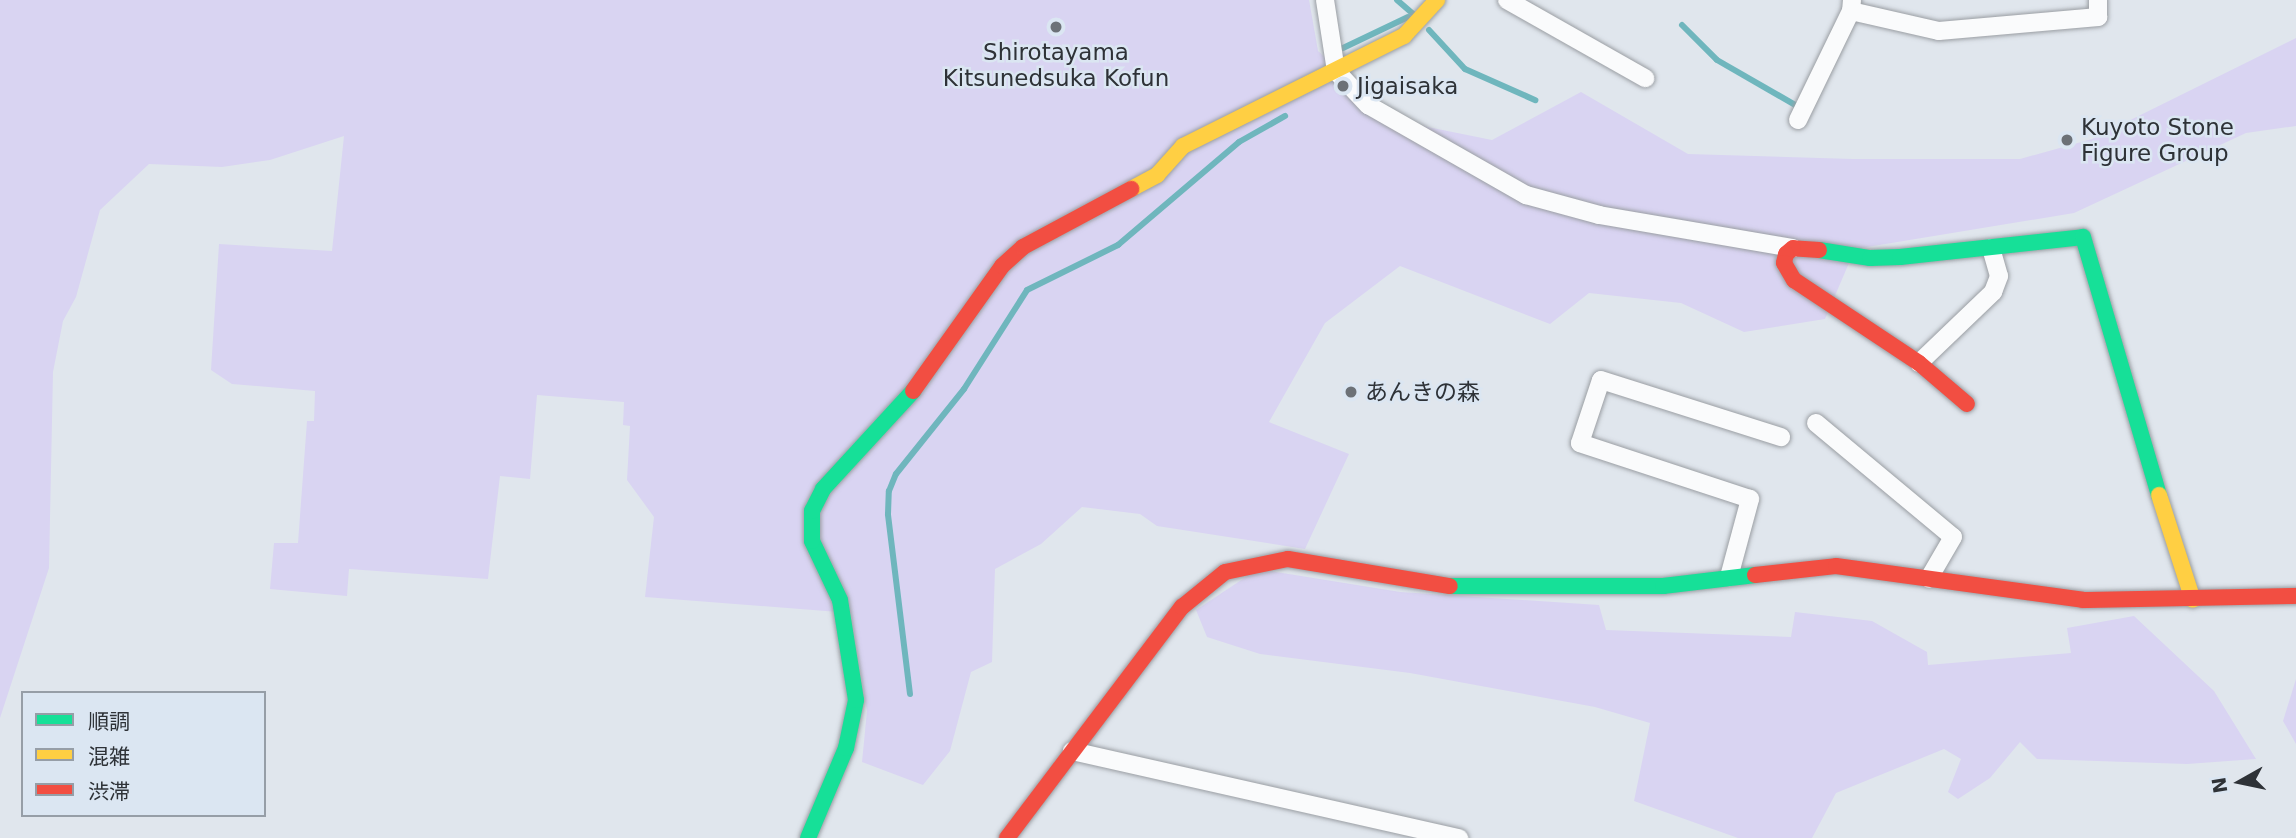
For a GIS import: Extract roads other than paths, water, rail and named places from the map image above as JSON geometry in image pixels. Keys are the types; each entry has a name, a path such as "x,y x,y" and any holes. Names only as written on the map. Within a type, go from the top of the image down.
{"street":[{"path":"1325,0 1336,71 1368,105 1526,195 1599,215 1793,248 1870,258 2083,237 2090,245 2125,388 2193,600"},
{"path":"807,838 846,748 856,700 840,600 812,541 812,511 823,489 900,411 1002,266 1023,247 1125,196 1157,175 1182,146 1404,36 1437,0"},
{"path":"1507,0 1645,78"},
{"path":"1798,120 1852,5 1939,31 2098,17 2098,0"},
{"path":"1793,248 1784,263 1794,280 1919,363 1967,404"},
{"path":"1919,363 1993,292 1998,276 1991,248"},
{"path":"1729,577 1750,499 1580,443 1601,380 1781,437"},
{"path":"1816,424 1953,537 1929,578"},
{"path":"1007,838 1182,607 1211,581 1240,566 1288,559 1444,586 1663,586 1828,566 2083,600 2296,596"},
{"path":"1072,751 1403,832 1459,838"}],"waterway":[{"path":"1397,0 1414,15"},
{"path":"1343,48 1408,17"},
{"path":"1682,25 1717,60 1797,106"},
{"path":"1429,30 1465,69 1535,100"},
{"path":"910,694 888,514 889,491 896,474 964,389 1027,290 1118,245 1239,142 1285,116"}],"place":[{"name":"Shirotayama Kitsunedsuka Kofun","path":"1056,27"},
{"name":"Jigaisaka","path":"1343,86"},
{"name":"Kuyoto Stone Figure Group","path":"2067,140"},
{"name":"あんきの森","path":"1351,392"}]}
